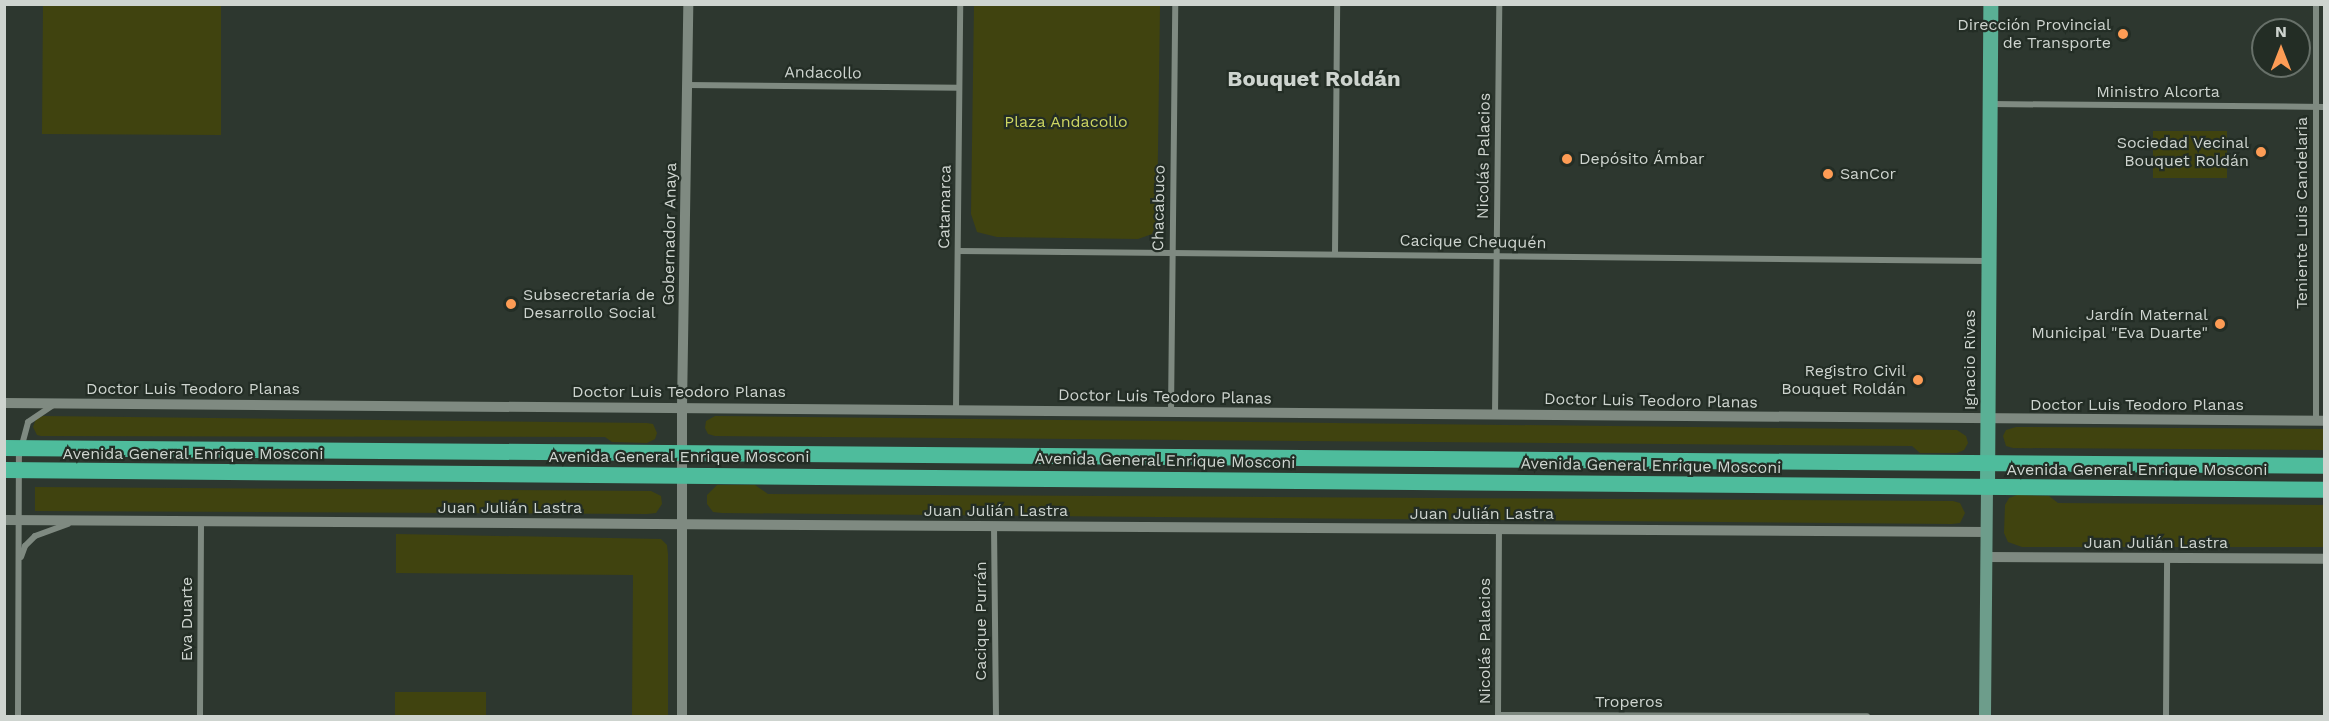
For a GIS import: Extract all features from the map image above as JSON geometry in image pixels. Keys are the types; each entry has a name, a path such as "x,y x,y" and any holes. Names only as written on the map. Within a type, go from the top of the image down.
{"highway":[{"name":"Avenida General Enrique Mosconi","path":"12,448 2325,466"},
{"name":"Avenida General Enrique Mosconi","path":"11,470 2325,490"}],"main road":[{"name":"Ignacio Rivas","path":"1985,717 1990,4"}],"street":[{"name":"Gobernador Anaya","path":"682,717 684,524 682,407 688,4"},
{"name":"Catamarca","path":"956,410 960,4"},
{"name":"Chacabuco","path":"1171,412 1175,4"},
{"path":"1335,254 1337,4"},
{"name":"Nicolás Palacios","path":"1495,415 1499,4"},
{"name":"Teniente Luis Candelaria","path":"2316,4 2320,422"},
{"name":"Andacollo","path":"687,85 959,88"},
{"name":"Ministro Alcorta","path":"1991,104 2325,107"},
{"name":"Cacique Cheuquén","path":"958,250 1989,261"},
{"name":"Doctor Luis Teodoro Planas","path":"4,403 2320,422"},
{"path":"18,717 18,520 11,470 12,448 31,419 57,403"},
{"name":"Juan Julián Lastra","path":"4,520 1987,532"},
{"path":"18,572 25,546 35,536 79,521"},
{"name":"Eva Duarte","path":"200,717 201,521"},
{"name":"Cacique Purrán","path":"994,526 996,717"},
{"name":"Nicolás Palacios","path":"1498,716 1499,529"},
{"name":"Juan Julián Lastra","path":"1986,557 2325,559"},
{"path":"2166,717 2167,558"},
{"name":"Troperos","path":"1498,716 1868,717"}],"green space":[{"path":"43,5 221,5 221,135 42,134"},
{"name":"Plaza Andacollo","path":"974,5 1160,5 1157,221 1152,234 1138,239 997,237 977,232 971,214"},
{"path":"2153,131 2227,131 2227,178 2153,178"},
{"path":"43,416 647,423 653,424 657,433 655,439 647,443 612,442 605,437 41,436 37,435 33,427 36,419"},
{"path":"715,416 1957,430 1966,436 1968,443 1964,450 1957,453 1920,453 1912,446 715,436 708,434 705,428 706,421"},
{"path":"2016,427 2324,429 2324,450 2013,448 2006,446 2003,436 2006,430"},
{"path":"717,485 755,485 768,494 1953,501 1960,503 1965,513 1960,523 1952,524 722,513 713,512 707,504 707,495"},
{"path":"35,487 651,491 661,496 662,504 656,513 647,514 35,511"},
{"path":"2017,495 2049,496 2058,503 2324,505 2324,547 2022,547 2008,542 2004,533 2005,505 2009,498"},
{"path":"396,534 661,539 667,545 668,554 668,716 632,716 633,575 396,573"},
{"path":"395,692 486,692 486,716 395,716"}],"place":[{"name":"Dirección Provincial de Transporte","path":"2123,34"},
{"name":"Sociedad Vecinal Bouquet Roldán","path":"2261,152"},
{"name":"Depósito Ámbar","path":"1567,159"},
{"name":"SanCor","path":"1828,174"},
{"name":"Subsecretaría de Desarrollo Social","path":"511,304"},
{"name":"Jardín Maternal Municipal \"Eva Duarte\"","path":"2220,324"},
{"name":"Registro Civil Bouquet Roldán","path":"1918,380"}],"district":[{"name":"Bouquet Roldán","path":"1314,79"}]}
